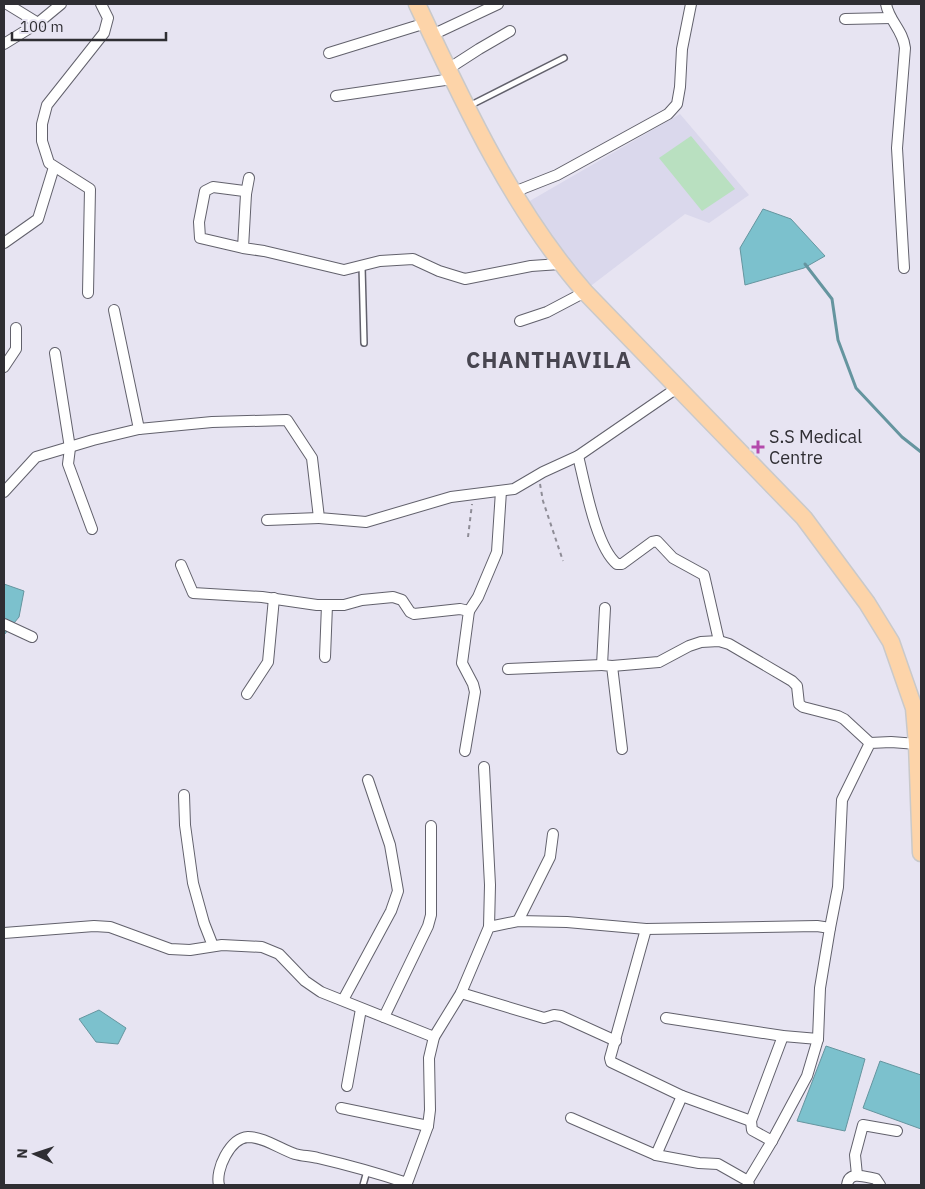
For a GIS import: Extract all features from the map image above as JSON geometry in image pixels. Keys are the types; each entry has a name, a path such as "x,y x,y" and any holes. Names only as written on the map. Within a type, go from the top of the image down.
{"main road":[{"path":"417,4 467,107 514,192 560,264 677,388 804,518 867,604 891,642 918,703 921,853"}],"street":[{"path":"7,4 38,23"},
{"path":"4,44 38,23 61,4"},
{"path":"88,293 90,189 49,163 42,141 42,124 47,105 104,33 108,18 101,4"},
{"path":"329,53 429,29 498,4"},
{"path":"514,192 557,174 668,114 677,104 682,50 691,4"},
{"path":"886,4 888,14 904,38 905,48 898,148 904,268"},
{"path":"845,19 891,18"},
{"path":"336,96 450,74 479,49 510,31"},
{"path":"4,243 38,219 54,167"},
{"path":"243,248 248,178"},
{"path":"246,194 244,191 213,187 205,190 200,222 200,238 344,270 380,261 413,259 439,271 465,279 531,266 560,264"},
{"path":"520,320 546,312 585,292"},
{"path":"114,310 139,429"},
{"path":"4,367 16,349 16,328"},
{"path":"55,353 70,448 68,464 92,529"},
{"path":"267,520 319,518 366,522 451,497 514,489 578,456 677,388"},
{"path":"4,492 36,458 93,440 139,429 212,422 287,420 312,458 319,518"},
{"path":"578,456 591,511 610,558 618,564 622,564 652,542 657,541 673,558 704,574 719,641"},
{"path":"464,752 475,692 462,663 469,611 478,598 497,552 501,491"},
{"path":"181,565 193,593 274,598 327,605 344,605 362,600 393,597 402,600 410,612 414,614 460,609 469,611"},
{"path":"247,694 268,662 274,598"},
{"path":"326,658 327,605"},
{"path":"605,608 607,665 622,749"},
{"path":"4,624 32,637"},
{"path":"508,669 659,662 689,646 701,642 719,641 729,644 798,686 799,704 803,708 838,716 870,743 891,742 918,737"},
{"path":"571,1118 656,1155 699,1164 718,1164 748,1183 807,1076 818,1039 820,988 838,887 842,800 870,743"},
{"path":"219,1185 218,1181 227,1152 238,1140 246,1137 257,1138 296,1154 316,1157 367,1171 395,1182 409,1184 428,1126 430,1110 429,1058 434,1037 461,994 489,927 490,885 484,767"},
{"path":"343,1000 391,911 398,891 390,845 368,780"},
{"path":"184,795 185,825 190,850 193,883 204,923 213,946"},
{"path":"384,1017 428,926 431,915 431,826"},
{"path":"518,921 550,857 552,834"},
{"path":"489,927 518,921 567,922 646,929 817,926 830,928"},
{"path":"4,933 94,926 110,927 170,949 190,950 222,945 262,947 279,954 305,981 321,992 434,1037"},
{"path":"646,929 610,1058 611,1062 682,1096 751,1121"},
{"path":"461,994 544,1018 561,1016 616,1041"},
{"path":"347,1086 361,1009"},
{"path":"666,1018 783,1036 818,1039"},
{"path":"772,1141 752,1130 751,1121 783,1036"},
{"path":"656,1155 682,1096"},
{"path":"341,1108 428,1126"},
{"path":"857,1175 855,1155 863,1125 897,1131"},
{"path":"847,1185 847,1181 851,1176 857,1175 876,1179 880,1185"}],"lane":[{"path":"467,107 564,58"},
{"path":"362,265 364,343"},
{"path":"363,1185 367,1171"}],"path":[{"path":"538,475 543,501 563,561"},
{"path":"468,537 473,494"}],"shaded area":[{"path":"680,114 749,195 709,223 685,214 588,288 528,202"}],"green space":[{"path":"691,136 735,189 702,211 659,158"}],"water":[{"path":"763,209 791,219 825,256 804,268 745,285 740,248"},
{"path":"4,584 24,591 19,617 4,635"},
{"path":"99,1010 126,1028 118,1044 96,1042 79,1019"},
{"path":"826,1046 865,1059 845,1131 797,1121"},
{"path":"880,1061 921,1075 921,1129 863,1108"}],"waterway":[{"path":"805,264 832,299 838,340 856,388 902,437 921,452"}],"place":[{"name":"S.S Medical Centre","path":"758,447"}],"district":[{"name":"CHANTHAVILA","path":"549,360"}]}
